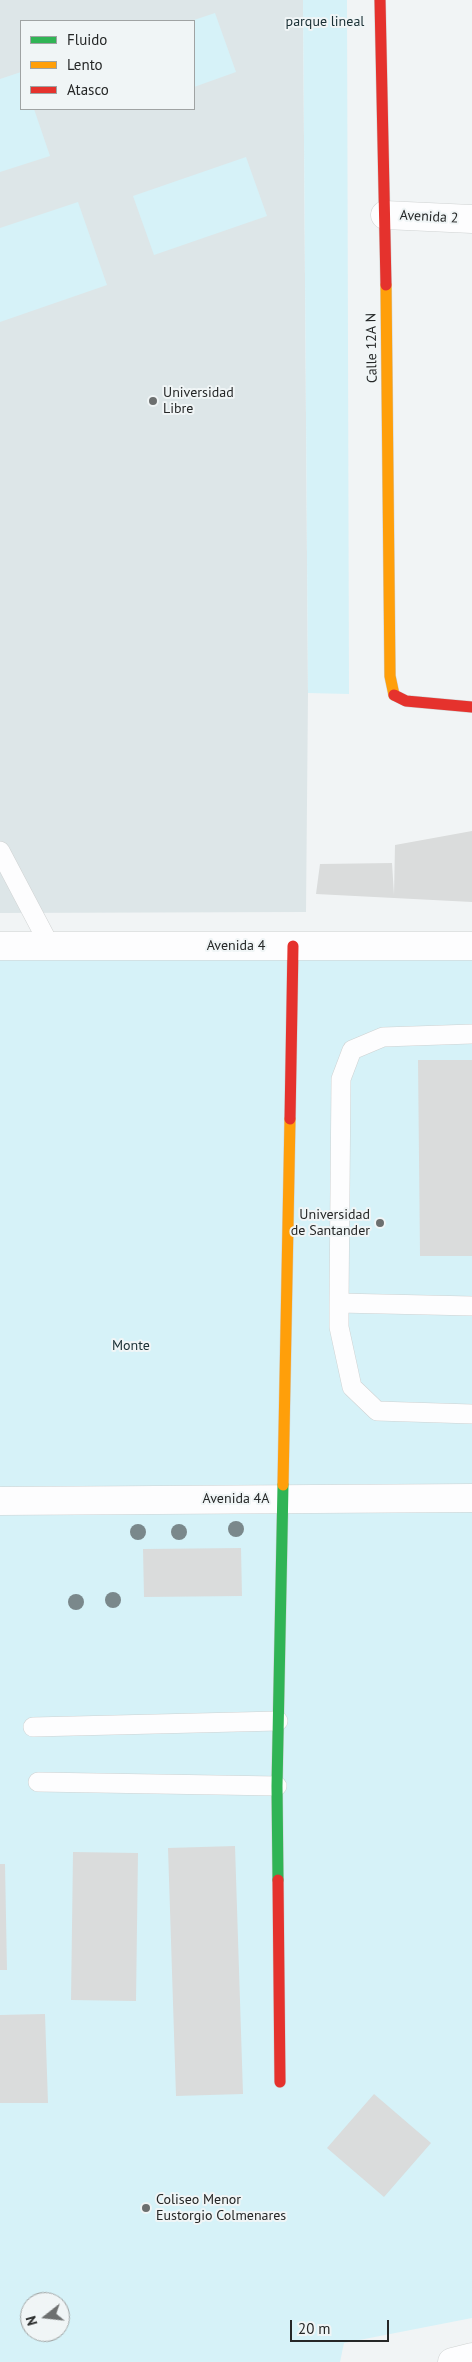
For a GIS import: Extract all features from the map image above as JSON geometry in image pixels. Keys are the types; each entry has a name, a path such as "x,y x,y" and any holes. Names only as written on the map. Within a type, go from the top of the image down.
{"street":[{"name":"Calle 12A N","path":"380,0 385,215 390,676 394,695 406,701 422,704 472,707"},
{"name":"Avenida 2","path":"385,215 472,219"},
{"name":"Avenida 4","path":"0,946 472,946"},
{"path":"280,2082 278,1721 293,946"},
{"name":"Avenida 4A","path":"0,1501 472,1498"},
{"path":"452,2362 472,2357"}],"lane":[{"path":"0,851 50,946"},
{"path":"472,1034 383,1036 352,1050 341,1079 338,1302 339,1327 352,1387 377,1410 472,1414"},
{"path":"338,1302 472,1306"},
{"path":"33,1727 278,1721"},
{"path":"38,1782 278,1786"}],"shaded area":[{"name":"Universidad Libre","path":"0,0 303,0 308,693 306,912 0,913"}],"green space":[{"name":"parque lineal","path":"303,0 347,0 349,694 308,693"},
{"path":"215,13 236,72 195,87 194,20"},
{"path":"20,72 20,110 34,110 50,156 0,172 0,79"},
{"path":"246,157 267,216 154,255 133,196"},
{"path":"78,202 107,285 0,322 0,228"},
{"name":"Monte","path":"472,943 472,2318 344,2343 340,2362 0,2362 0,946"}],"building":[{"path":"472,831 472,902 316,894 320,864 392,863 394,895 395,845"},
{"path":"418,1060 472,1060 472,1256 420,1256"},
{"path":"241,1548 242,1596 144,1597 143,1549"},
{"path":"235,1846 243,2094 176,2096 168,1848"},
{"path":"73,1852 138,1853 136,2001 71,2000"},
{"path":"0,1864 5,1864 7,1970 0,1970"},
{"path":"45,2014 48,2103 0,2103 0,2015"},
{"path":"374,2094 431,2143 384,2197 327,2148"}],"traffic: fast":[{"path":"278,1880 277,1786 283,1485"}],"traffic: slow":[{"path":"386,285 390,676 394,695"},
{"path":"283,1485 290,1119"}],"traffic: jam":[{"path":"380,0 386,285"},
{"path":"394,695 406,701 472,707"},
{"path":"290,1119 293,946"},
{"path":"278,1880 280,2082"}],"place":[{"name":"Universidad Libre","path":"153,401"},
{"name":"Universidad de Santander","path":"380,1223"},
{"name":"Coliseo Menor Eustorgio Colmenares","path":"146,2208"}]}
